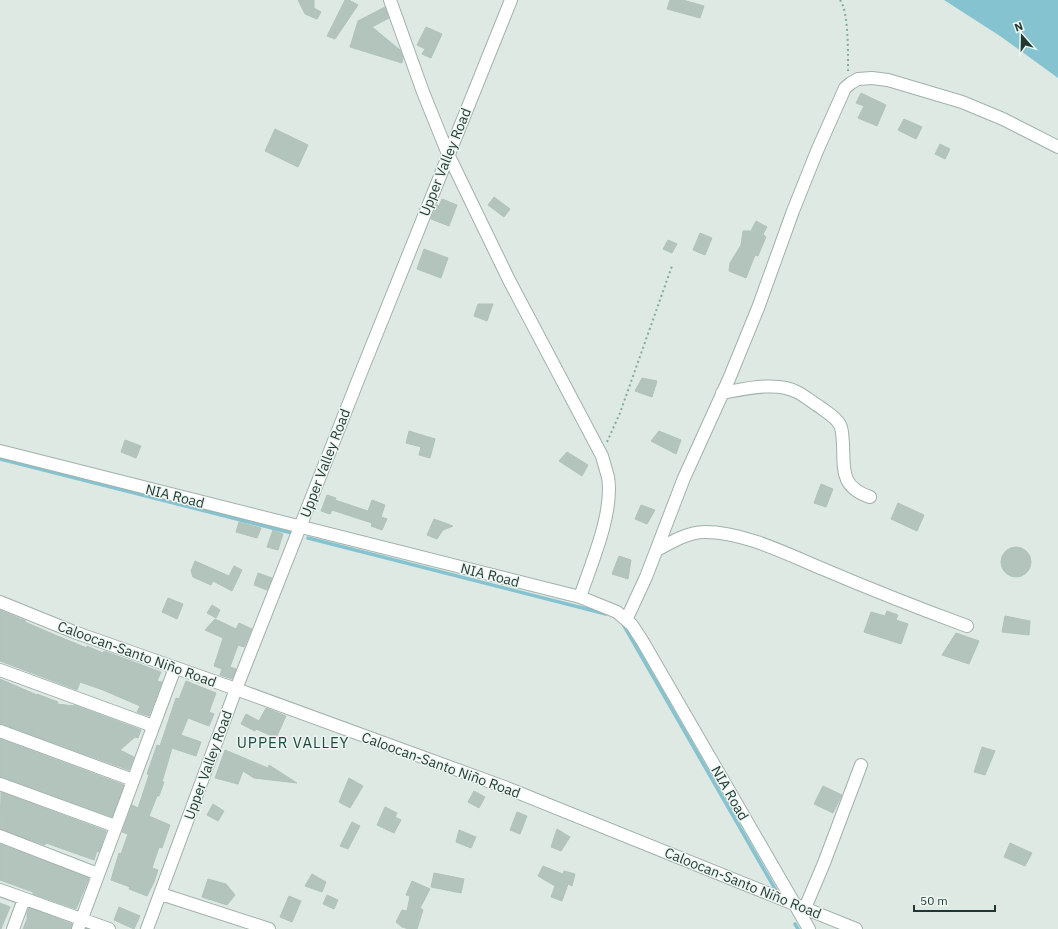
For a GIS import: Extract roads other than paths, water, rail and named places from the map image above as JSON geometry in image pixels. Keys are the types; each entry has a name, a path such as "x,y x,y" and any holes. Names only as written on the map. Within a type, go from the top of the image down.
{"street":[{"path":"390,0 423,92 448,154 510,280 602,456 608,479 605,518 580,597"},
{"name":"Upper Valley Road","path":"147,929 236,689 448,154 511,0"},
{"path":"627,618 657,550 684,478 758,308 793,211 817,151 845,88 858,79 872,78 888,80 962,102 1003,119 1058,147"},
{"path":"722,393 758,387 773,387 790,389 804,396 837,421 842,433 844,471 847,480 853,489 870,497"},
{"name":"NIA Road","path":"0,451 580,597 617,612 627,618 643,642 800,907 809,929"},
{"path":"657,550 688,535 703,532 721,532 753,541 966,626"},
{"name":"Caloocan-Santo Niño Road","path":"0,602 74,632 236,689 507,788 856,929"},
{"path":"80,924 132,780 175,668"},
{"path":"0,670 153,726"},
{"path":"0,731 132,780"},
{"path":"800,907 824,864 861,765"},
{"path":"0,784 115,826"},
{"path":"0,836 98,874"},
{"path":"0,890 80,924 109,929"},
{"path":"161,894 269,929"},
{"path":"13,929 24,899"}],"water":[{"path":"944,0 1058,0 1058,78 1000,36"}],"waterway":[{"path":"0,459 292,533"},
{"path":"308,538 606,614"},
{"path":"624,626 778,894"},
{"path":"795,924 798,929"}],"district":[{"name":"UPPER VALLEY","path":"293,742"}]}
